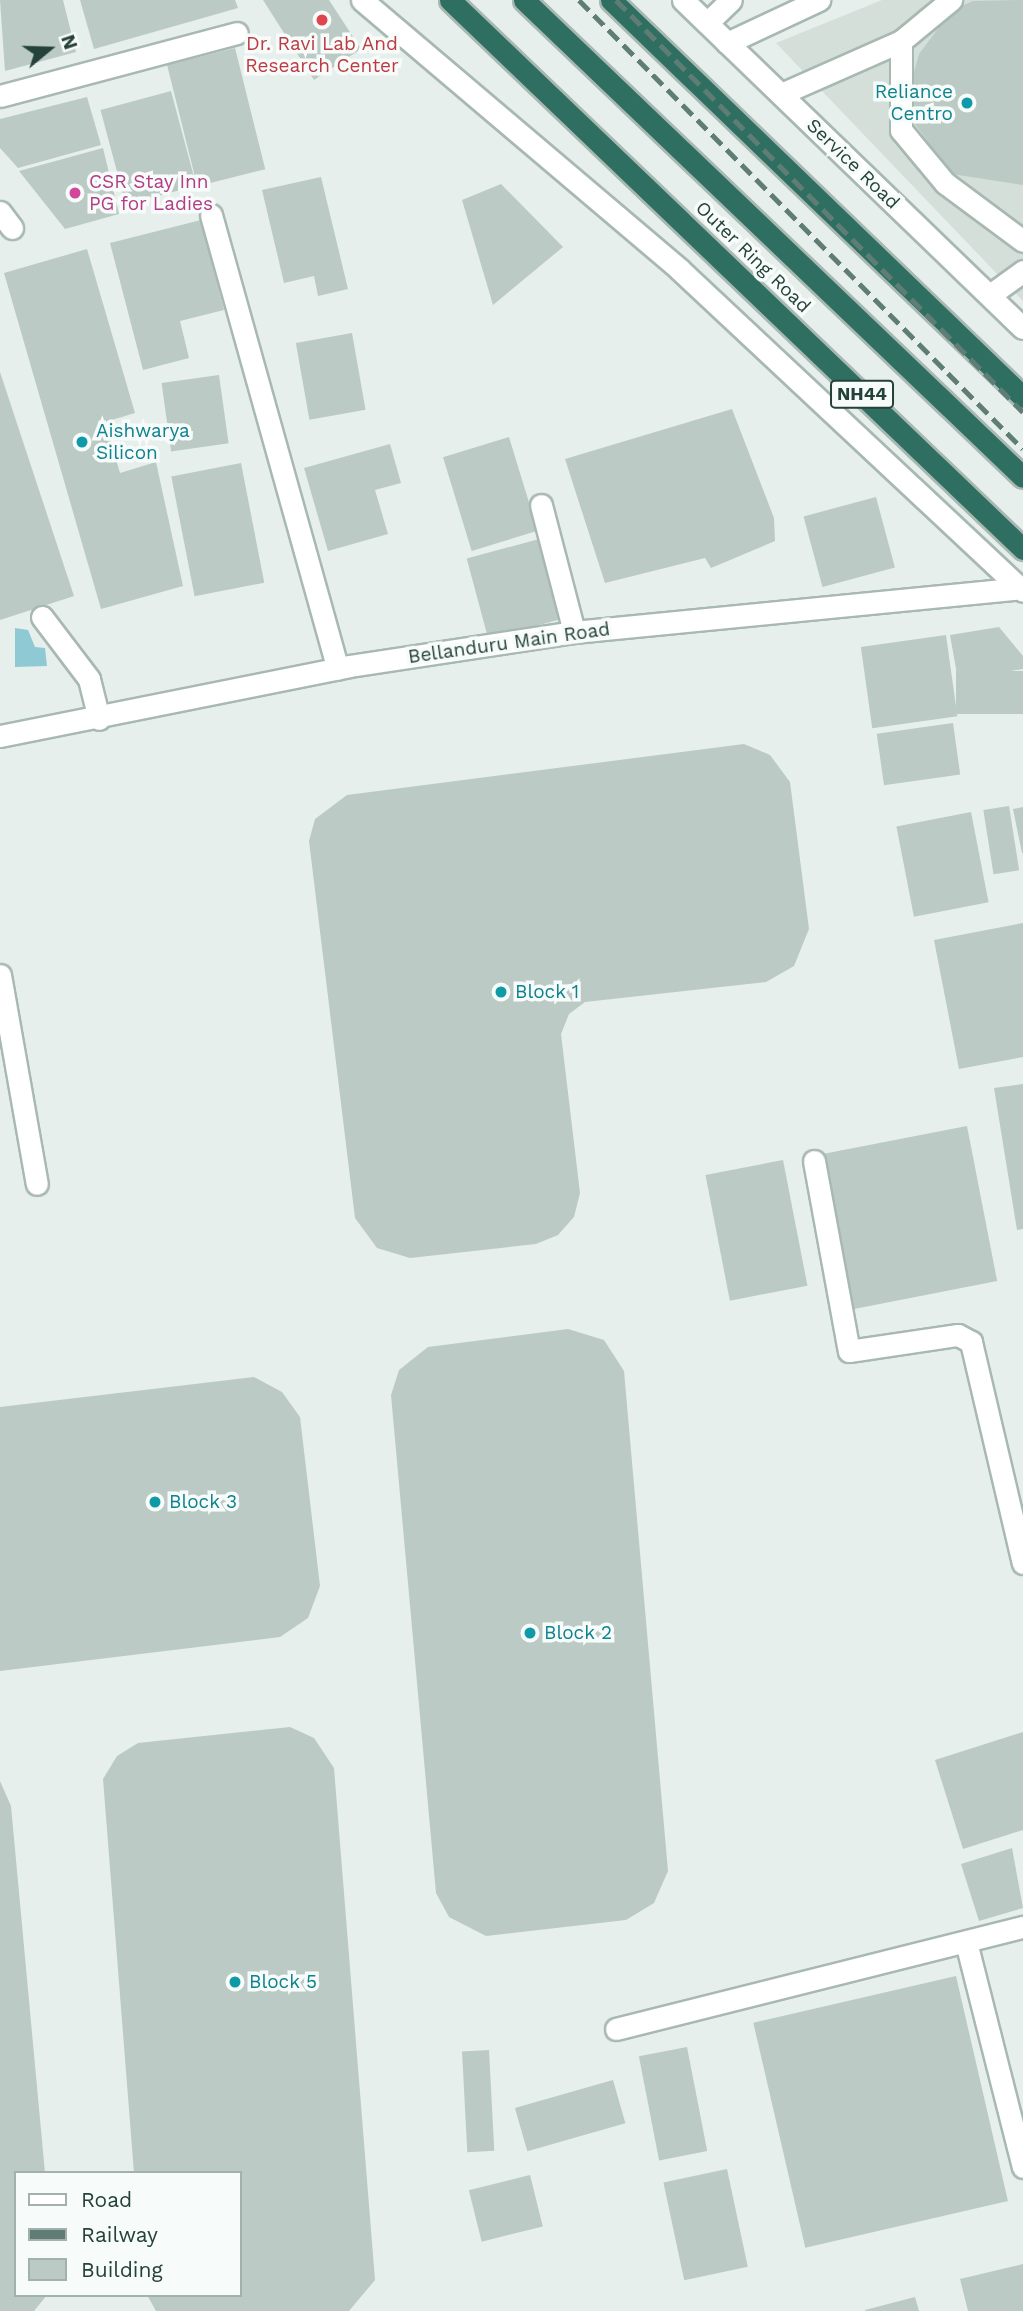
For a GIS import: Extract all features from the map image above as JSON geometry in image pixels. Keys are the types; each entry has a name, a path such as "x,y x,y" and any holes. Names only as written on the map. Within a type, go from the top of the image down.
{"highway":[{"name":"Outer Ring Road","path":"450,0 1023,549"},
{"path":"524,0 1023,477"},
{"path":"611,0 1023,397"}],"street":[{"path":"362,0 679,269 1022,589"},
{"name":"Service Road","path":"683,0 1023,328"},
{"path":"707,23 731,0"},
{"path":"727,43 819,0"},
{"path":"781,94 901,41 951,0"},
{"path":"0,96 237,33"},
{"path":"901,41 901,130 945,183 1023,241"},
{"path":"211,215 338,668"},
{"path":"990,295 1023,271"},
{"path":"541,505 574,632"},
{"name":"Bellanduru Main Road","path":"0,736 99,719 338,668 574,632 1022,589"},
{"path":"42,617 89,679 99,719"},
{"path":"0,975 37,1184"},
{"path":"814,1161 849,1351 958,1335 971,1342 1023,1563"},
{"path":"616,2029 1023,1927"},
{"path":"966,1942 1023,2167"}],"shaded area":[{"name":"Reliance Centro","path":"882,0 1023,0 1023,301 776,43"}],"water":[{"path":"15,628 28,630 35,647 45,648 47,666 15,667"}],"building":[{"path":"0,0 63,0 76,52 5,71"},
{"path":"80,0 235,0 238,8 94,49"},
{"path":"263,0 329,0 361,49 314,80"},
{"name":"Reliance Centro","path":"1023,0 1023,185 952,174 912,120 910,86 919,54 952,10 973,1"},
{"path":"235,48 265,169 197,186 167,65"},
{"path":"171,91 196,186 126,205 100,110"},
{"path":"87,97 101,145 18,168 0,148 0,119"},
{"name":"CSR Stay Inn PG for Ladies","path":"103,148 119,214 65,229 19,171"},
{"path":"321,177 348,289 318,296 314,276 284,283 262,190"},
{"path":"501,184 563,247 493,305 462,200"},
{"path":"201,220 224,310 180,321 189,358 143,370 110,243"},
{"name":"Aishwarya Silicon","path":"87,249 135,413 105,422 120,473 156,462 183,586 101,609 4,273"},
{"path":"352,333 366,410 309,420 296,343"},
{"path":"0,372 74,596 0,620"},
{"path":"219,375 229,443 171,451 162,383"},
{"path":"732,409 774,518 775,541 711,568 705,558 605,583 565,459"},
{"path":"509,437 538,531 472,551 443,457"},
{"path":"390,444 401,483 375,490 388,534 328,551 304,468"},
{"path":"241,463 264,583 195,596 171,477"},
{"path":"876,497 895,568 822,587 804,516"},
{"path":"543,538 564,618 488,639 467,558"},
{"path":"999,627 1023,656 1023,669 958,680 950,635"},
{"path":"946,635 957,716 872,728 861,647"},
{"path":"956,671 1023,671 1023,714 956,714"},
{"path":"953,723 960,774 884,785 877,734"},
{"name":"Block 1","path":"744,744 770,755 790,782 809,929 794,966 766,982 585,1002 569,1014 561,1034 580,1193 574,1217 558,1235 536,1244 410,1258 377,1248 355,1218 309,841 315,819 347,795"},
{"path":"1009,806 1019,870 993,874 983,810"},
{"path":"1023,807 1023,853 1022,853 1013,809"},
{"path":"971,812 989,902 914,917 896,827"},
{"path":"1023,923 1023,1057 959,1069 934,940"},
{"path":"1023,1084 1023,1229 1017,1230 994,1088"},
{"path":"967,1126 997,1281 849,1310 819,1155"},
{"path":"783,1160 807,1286 730,1301 705,1175"},
{"name":"Block 2","path":"568,1329 604,1340 624,1371 668,1871 654,1903 626,1920 486,1936 449,1917 436,1893 391,1395 399,1370 428,1347"},
{"name":"Block 3","path":"254,1377 282,1392 300,1417 320,1586 308,1618 280,1637 0,1671 0,1407"},
{"name":"Block 5","path":"290,1727 314,1738 334,1768 375,2280 349,2311 156,2311 148,2297 242,2297 242,2171 134,2171 103,1779 117,1756 138,1743"},
{"path":"1023,1732 1023,1830 963,1849 935,1760"},
{"path":"0,1781 11,1806 45,2171 14,2171 14,2297 45,2297 34,2311 0,2311"},
{"path":"1012,1848 1023,1908 979,1921 961,1864"},
{"path":"956,1976 1008,2201 805,2248 753,2023"},
{"path":"687,2047 707,2151 659,2160 639,2056"},
{"path":"489,2050 494,2151 467,2152 462,2051"},
{"path":"613,2080 625,2123 527,2151 515,2108"},
{"path":"727,2169 748,2267 684,2280 663,2183"},
{"path":"530,2175 543,2226 482,2242 469,2190"},
{"path":"1023,2264 1023,2311 968,2311 960,2279"},
{"path":"915,2297 919,2311 865,2311 865,2310"}],"railway":[{"path":"579,0 1023,449"},
{"path":"616,0 1023,412"}],"place":[{"name":"Dr. Ravi Lab And Research Center","path":"322,20"},
{"name":"Reliance Centro","path":"967,103"},
{"name":"CSR Stay Inn PG for Ladies","path":"75,193"},
{"name":"Aishwarya Silicon","path":"82,442"},
{"name":"Block 1","path":"501,992"},
{"name":"Block 3","path":"155,1502"},
{"name":"Block 2","path":"530,1633"},
{"name":"Block 5","path":"235,1982"}]}
